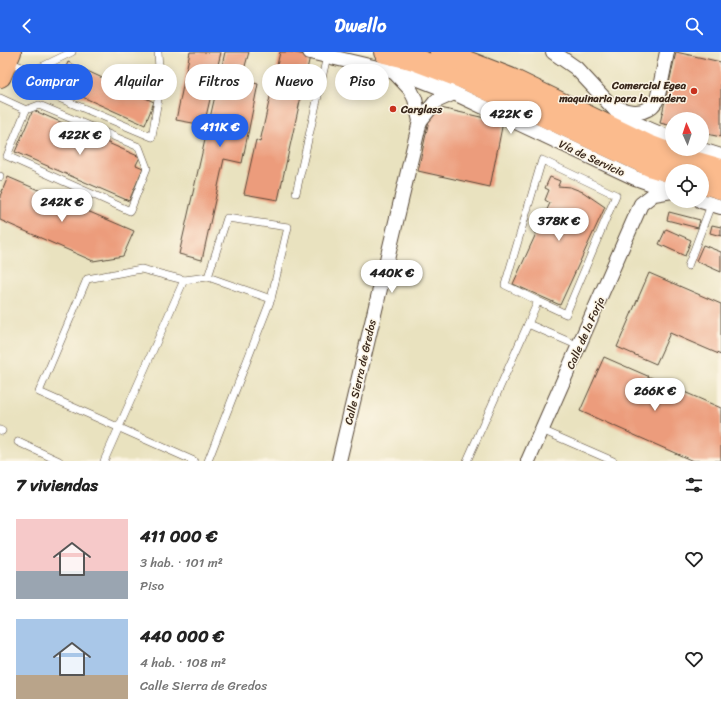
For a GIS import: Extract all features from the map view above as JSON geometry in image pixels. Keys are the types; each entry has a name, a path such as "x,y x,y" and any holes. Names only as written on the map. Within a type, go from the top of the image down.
{"main road":[{"path":"385,52 411,58 464,78 652,166 665,170"},
{"path":"441,52 510,79 646,145 680,158 721,170"}],"street":[{"name":"Vía de Servicio","path":"310,52 411,76 454,94 634,178 665,189"},
{"path":"553,52 576,68 618,113 630,121 665,136"},
{"path":"610,104 624,110 639,113 648,109 656,101 667,52"},
{"name":"Calle Sierra de Gredos","path":"394,72 410,88 415,99 420,120"},
{"name":"Calle Sierra de Gredos","path":"339,461 420,120 436,101 454,94"},
{"path":"709,152 721,156"},
{"path":"634,178 639,190 641,204 654,194 665,192"},
{"name":"Calle de la Forja","path":"528,461 641,204"}],"lane":[{"path":"47,64 72,52"},
{"path":"64,100 152,137 160,86 158,52"},
{"path":"296,193 328,56"},
{"path":"0,98 26,110 39,105 139,147 147,168 130,211 8,156 26,110"},
{"path":"542,160 616,195 566,314 538,301 505,285 542,160"},
{"path":"688,266 714,200"},
{"path":"208,277 227,218 288,227 271,299 208,461"},
{"path":"194,461 39,392 87,279 141,269 184,280 208,277 271,299"},
{"path":"104,461 184,280"},
{"path":"467,461 538,301"},
{"path":"528,324 579,346"},
{"path":"542,430 613,461"},
{"path":"18,442 59,461"}],"building":[{"path":"190,52 221,52 218,64 188,64"},
{"path":"225,52 249,52 246,64 222,64"},
{"path":"280,52 291,52 310,56 308,64 277,64"},
{"name":"Comercial Egea maquinaria para la madera","path":"676,52 721,62 721,137 709,134 709,112 665,112 665,124 660,123"},
{"path":"93,74 101,77 101,100 150,100 154,102 145,125 89,100 93,100"},
{"path":"185,76 185,100 210,100 204,125 176,120"},
{"path":"254,83 258,84 242,163 224,159 202,260 179,254 214,100 254,100"},
{"path":"269,100 300,100 278,200 244,194 256,140 260,142"},
{"path":"436,107 503,122 490,187 418,171 429,120"},
{"path":"33,110 140,157 136,165 143,168 129,201 15,152"},
{"path":"8,177 134,231 123,256 93,261 0,220 0,196"},
{"path":"550,177 560,181 558,186 570,187 583,192 605,207 560,305 513,284 550,203 545,200 549,190 545,188"},
{"path":"669,212 700,220 698,228 667,220"},
{"path":"712,225 721,227 721,236 710,233"},
{"path":"666,229 691,240 685,256 659,244"},
{"path":"703,245 721,252 721,272 696,261"},
{"path":"649,273 721,304 721,355 670,333 656,364 617,347"},
{"path":"604,357 721,408 721,461 693,461 580,411"}],"place":[{"name":"Comercial Egea maquinaria para la madera","path":"694,91"},
{"name":"Carglass","path":"393,109"}]}
